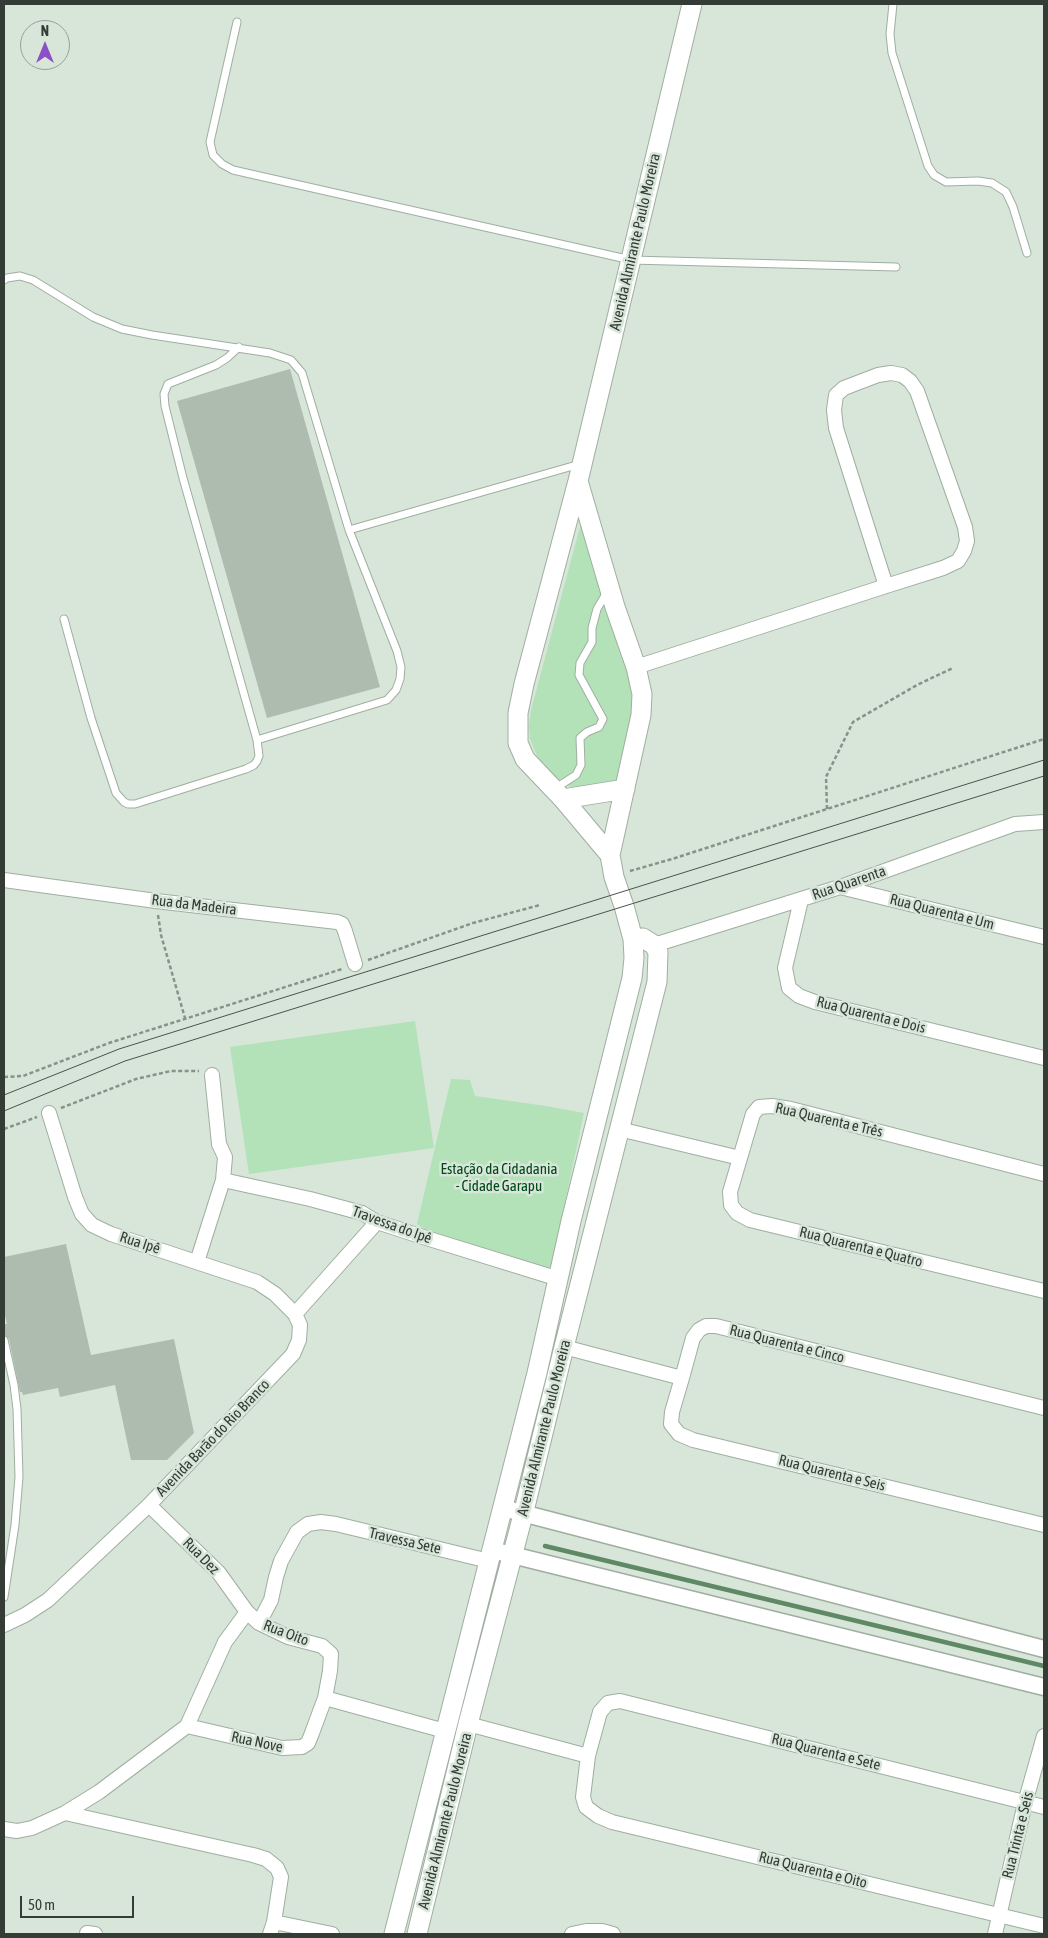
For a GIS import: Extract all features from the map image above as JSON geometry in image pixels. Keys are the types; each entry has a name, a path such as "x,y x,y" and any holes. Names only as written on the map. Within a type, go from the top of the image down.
{"main road":[{"name":"Avenida Almirante Paulo Moreira","path":"610,855 559,794 525,759 518,743 518,713 580,472 692,4"},
{"name":"Avenida Almirante Paulo Moreira","path":"394,1934 502,1508 632,978 633,939 614,876 610,855 643,704 640,681 610,587 580,472"},
{"path":"559,794 625,789"},
{"path":"633,939 643,938 654,945"},
{"name":"Avenida Almirante Paulo Moreira","path":"417,1934 468,1724 513,1556 657,982 658,952 654,945"},
{"path":"585,1164 609,1169"}],"street":[{"path":"636,667 943,568 958,560 964,551 967,541 965,528 917,391 910,381 902,375 891,373 878,375 844,388 836,396 834,410 836,428 886,586"},
{"name":"Rua Quarenta","path":"654,945 802,900 1015,824 1044,822"},
{"name":"Rua da Madeira","path":"4,880 156,901 337,922 342,924 355,964"},
{"name":"Rua Quarenta e Um","path":"840,887 1044,937"},
{"name":"Rua Quarenta e Dois","path":"802,900 785,968 789,988 799,996 815,1002 1044,1058"},
{"path":"197,1262 223,1180 225,1157 219,1144 212,1075"},
{"name":"Rua Quarenta e Três","path":"740,1158 753,1114 759,1107 772,1106 791,1109 1044,1174"},
{"name":"Rua Ipê","path":"49,1113 82,1214 92,1225 111,1234 257,1282 275,1294 295,1314"},
{"path":"619,1129 740,1158"},
{"name":"Rua Quarenta e Quatro","path":"740,1158 730,1192 731,1205 737,1214 750,1220 1044,1291"},
{"name":"Travessa do Ipê","path":"223,1180 310,1199 362,1213 377,1222 423,1238 559,1279"},
{"path":"295,1314 377,1222"},
{"name":"Avenida Barão do Rio Branco","path":"4,1625 25,1615 48,1600 149,1505 293,1354 299,1340 300,1325 295,1314"},
{"name":"Rua Quarenta e Cinco","path":"682,1378 693,1338 699,1330 706,1326 716,1326 1044,1408"},
{"path":"564,1348 682,1378"},
{"name":"Rua Quarenta e Seis","path":"682,1378 672,1412 672,1424 679,1434 693,1440 1044,1525"},
{"name":"Rua Dez","path":"149,1505 219,1573 247,1612"},
{"path":"502,1508 1044,1649"},
{"name":"Travessa Sete","path":"259,1623 271,1600 281,1562 297,1532 308,1524 320,1522 336,1524 490,1555"},
{"path":"490,1555 513,1556 1044,1687"},
{"path":"4,1829 17,1831 32,1828 65,1813 107,1786 187,1726 225,1642 247,1612"},
{"name":"Rua Oito","path":"247,1612 259,1623 288,1637 328,1649"},
{"name":"Rua Nove","path":"187,1726 282,1748 302,1747 308,1743 324,1698 331,1662 331,1654 328,1649"},
{"path":"324,1698 445,1731"},
{"name":"Rua Quarenta e Sete","path":"588,1756 600,1712 608,1703 620,1701 1044,1807"},
{"path":"468,1724 588,1756"},
{"name":"Rua Trinta e Seis","path":"995,1934 1025,1803 1044,1736"},
{"name":"Rua Quarenta e Oito","path":"588,1756 583,1797 586,1807 598,1816 612,1822 1044,1926"},
{"path":"65,1813 266,1859 277,1868 280,1877 272,1928 332,1934"},
{"path":"573,1934 586,1931 613,1934"}],"lane":[{"path":"893,4 890,34 892,52 928,166 934,175 946,182 985,182 1006,192 1028,253"},
{"path":"237,22 210,142 213,155 222,164 233,170 631,260 896,267"},
{"path":"4,280 20,276 33,280 93,317 122,329 270,353 291,360 302,373 349,530 397,651 401,666 400,679 396,690 387,700 257,740"},
{"path":"64,619 91,718 116,793 124,802 135,804 254,765 259,756 257,740 183,478 165,406 164,394 168,384 216,365 227,358 238,347"},
{"path":"349,530 580,472"},
{"path":"559,794 576,775 581,765 580,738 587,732 599,727 603,719 580,675 580,662 592,642 592,628 597,609 610,587"},
{"path":"4,1340 17,1409 19,1477 15,1525 4,1597"}],"path":[{"path":"827,809 826,777 853,722 917,685 953,668"},
{"path":"614,876 1044,739"},
{"path":"156,901 161,935 185,1018"},
{"path":"4,1076 23,1076 109,1043 355,964 473,923 540,905"},
{"path":"4,1129 145,1077 171,1071 196,1070 212,1075"}],"green space":[{"path":"581,523 640,701 617,784 579,790 558,782 540,763 530,739 529,726 531,710"},
{"path":"415,1021 434,1148 249,1174 230,1047"},
{"name":"Estação da Cidadania - Cidade Garapu","path":"451,1079 470,1080 475,1096 584,1113 551,1268 430,1233 417,1224"}],"building":[{"path":"290,369 380,687 267,718 177,401"},
{"path":"66,1244 91,1355 174,1339 194,1433 167,1460 131,1460 115,1385 60,1397 58,1388 23,1395 20,1392 9,1339 4,1335 4,1324 7,1324 4,1311 4,1257"}],"waterway":[{"path":"545,1546 1044,1666"}],"tram line":[{"path":"4,1095 119,1049 1044,760"},
{"path":"4,1111 125,1061 1044,776"}]}
